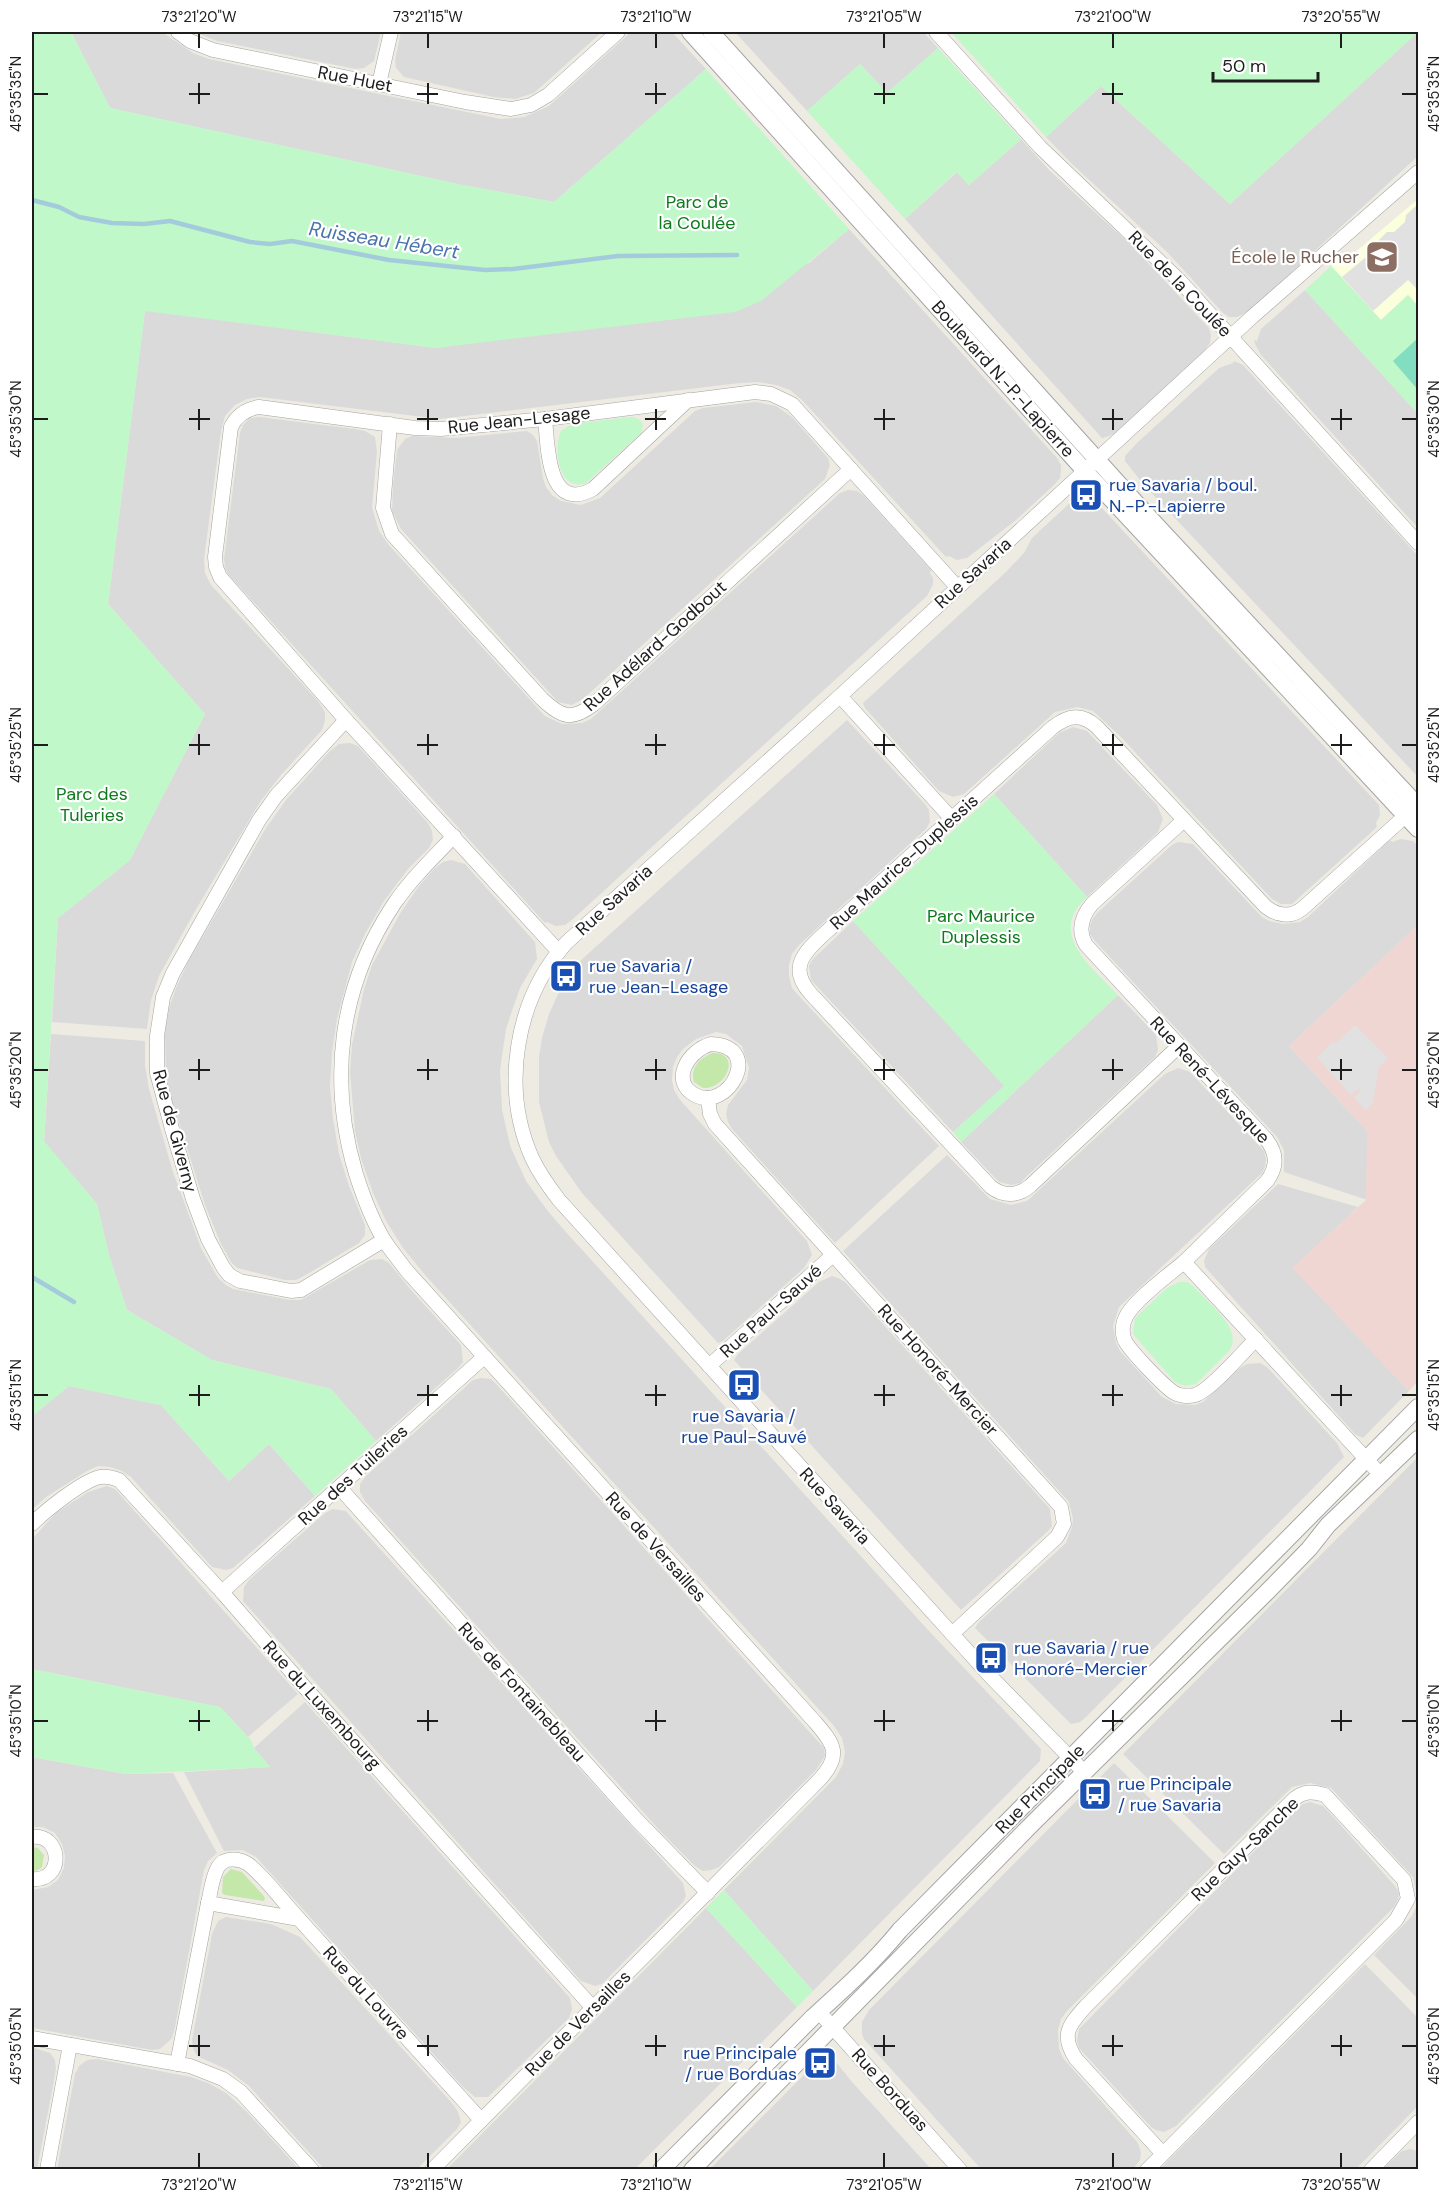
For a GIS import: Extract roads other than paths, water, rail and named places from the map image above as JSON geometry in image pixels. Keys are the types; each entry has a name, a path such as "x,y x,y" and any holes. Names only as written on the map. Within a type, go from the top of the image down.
{"street":[{"name":"Rue Huet","path":"178,32 190,41 213,50 502,109 525,107 548,95 618,32"},
{"path":"379,84 391,32"},
{"name":"Boulevard N.-P.-Lapierre","path":"690,32 1090,465 1414,809 1419,829"},
{"name":"Boulevard N.-P.-Lapierre","path":"711,32 1090,465"},
{"name":"Rue de la Coulée","path":"936,32 1040,147 1154,255 1419,543"},
{"name":"Rue Savaria","path":"1085,1773 992,1678 559,1200 532,1157 518,1111 516,1064 520,1034 539,984 559,952 1230,336 1419,172"},
{"name":"Rue Jean-Lesage","path":"559,952 224,583 217,571 215,557 231,427 242,413 259,407 441,429 545,419 755,392 779,396 792,404 957,587"},
{"path":"545,419 554,481 563,491 581,494 593,489 688,400"},
{"name":"Rue Adélard-Godbout","path":"390,424 383,508 392,534 542,699 557,712 568,716 578,715 594,704 851,469"},
{"path":"840,696 952,819"},
{"name":"Rue Maurice-Duplessis","path":"1179,1046 1024,1191 1007,1194 991,1187 811,994 802,983 799,971 802,958 813,945 1053,727 1067,718 1078,716 1088,719 1097,727 1266,907 1284,915 1293,914 1303,908 1414,809"},
{"name":"Rue de Giverny","path":"346,720 276,796 259,820 189,942 163,997 157,1036 158,1073 193,1199 208,1239 229,1275 240,1281 291,1291 301,1290 384,1240"},
{"name":"Rue René-Lévesque","path":"1184,820 1092,904 1084,915 1080,929 1086,945 1266,1139 1274,1152 1276,1162 1267,1181 1184,1262"},
{"name":"Rue de Versailles","path":"432,2169 708,1893 825,1773 833,1761 832,1743 808,1714 406,1270 384,1240 362,1192 345,1131 341,1083 345,1026 353,992 365,958 387,916 411,882 454,836"},
{"path":"711,1044 723,1046 732,1050 738,1058 738,1074 733,1083 721,1094 708,1098 688,1090 682,1079 683,1071 688,1060 701,1048 711,1044"},
{"name":"Rue Honoré-Mercier","path":"708,1098 710,1114 715,1124 1059,1503 1064,1514 1063,1527 1054,1541 952,1634"},
{"name":"Rue Paul-Sauvé","path":"709,1366 833,1255"},
{"path":"1256,1340 1209,1387 1192,1396 1181,1395 1173,1392 1144,1363 1125,1340 1123,1326 1125,1318 1136,1303 1184,1262 1380,1474"},
{"name":"Rue des Tuileries","path":"222,1592 484,1357"},
{"name":"Rue Principale","path":"661,2169 869,1965 900,1930 1419,1407"},
{"name":"Rue Principale","path":"692,2169 1267,1592 1309,1549 1328,1525 1419,1439"},
{"name":"Rue du Luxembourg","path":"32,1524 45,1511 88,1482 102,1476 114,1478 127,1488 593,2008"},
{"name":"Rue de Fontainebleau","path":"340,1488 636,1819 708,1893"},
{"name":"Rue Guy-Sanche","path":"1147,2169 1163,2154 1396,1920 1406,1904 1409,1895 1404,1880 1325,1795 1310,1792 1294,1799 1076,2016 1068,2031 1068,2045 1076,2059 1163,2154"},
{"path":"32,1837 47,1840 54,1850 55,1859 54,1867 49,1875 40,1879 32,1879"},
{"name":"Rue du Louvre","path":"177,2064 214,1876 219,1866 225,1861 242,1860 252,1868 481,2120"},
{"path":"208,1903 298,1919"},
{"name":"Rue Borduas","path":"819,2012 960,2169"},
{"path":"32,2038 200,2069 232,2084 312,2169"},
{"path":"47,2169 70,2045"},
{"path":"1371,2169 1416,2129"}],"waterway":[{"name":"Ruisseau Hébert","path":"32,200 59,207 79,217 112,223 144,224 170,221 250,242 270,244 292,241 389,260 485,270 513,269 618,256 737,255"},
{"path":"32,1277 74,1302"}],"place":[{"name":"École le Rucher","path":"1382,257"},
{"name":"rue Savaria / boul. N.-P.-Lapierre","path":"1086,495"},
{"name":"rue Savaria / rue Jean-Lesage","path":"566,976"},
{"name":"rue Savaria / rue Paul-Sauvé","path":"744,1385"},
{"name":"rue Savaria / rue Honoré-Mercier","path":"991,1658"},
{"name":"rue Principale / rue Savaria","path":"1095,1794"},
{"name":"rue Principale / rue Borduas","path":"820,2063"}],"park label":[{"name":"Parc de la Coulée","path":"697,212"},
{"name":"Parc des Tuleries","path":"92,804"},
{"name":"Parc Maurice Duplessis","path":"981,926"}]}
